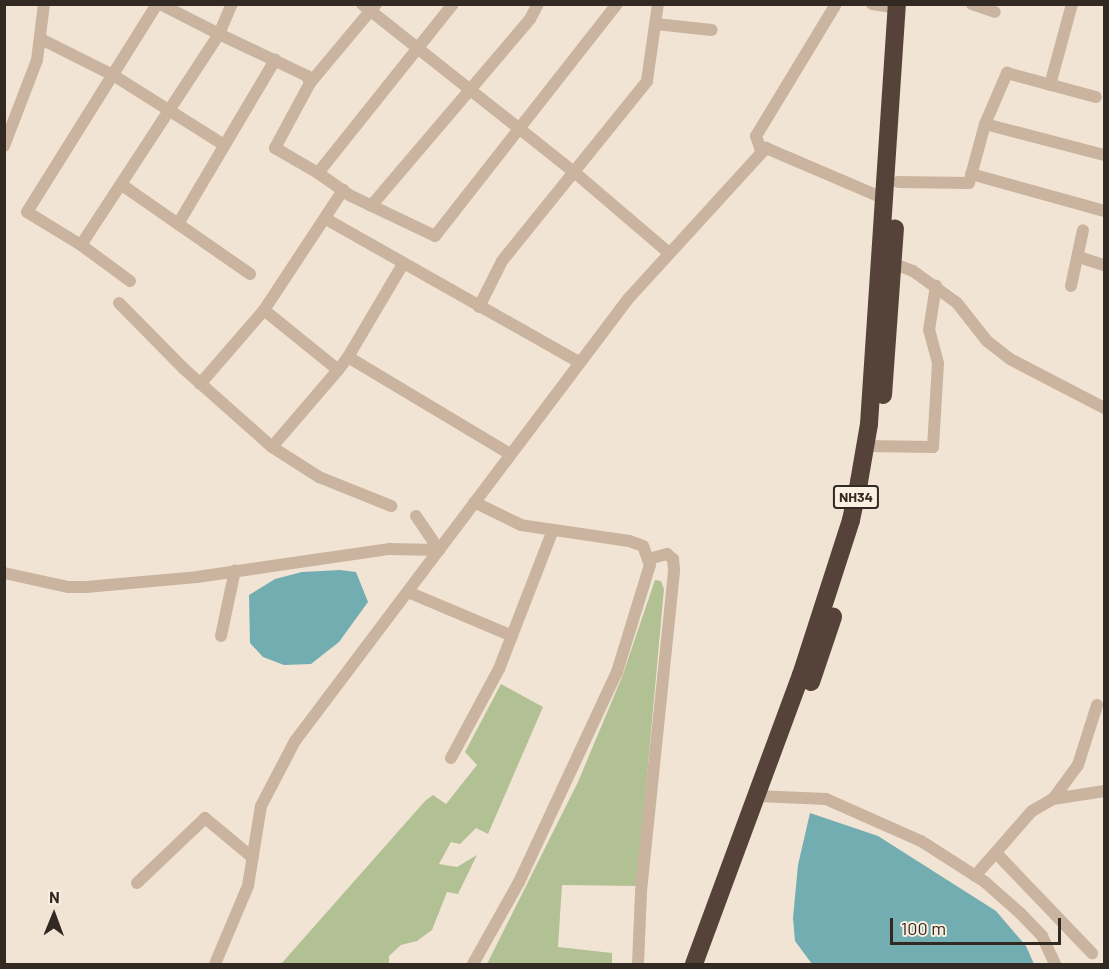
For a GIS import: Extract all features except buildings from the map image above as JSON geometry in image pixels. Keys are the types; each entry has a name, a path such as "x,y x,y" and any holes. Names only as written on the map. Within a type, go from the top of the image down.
{"highway":[{"name":"NH34","path":"706,964 851,519 871,446 892,263 898,182 900,6"},
{"name":"NH34","path":"871,446 885,199 900,6"},
{"name":"NH34","path":"694,964 761,797"}],"street":[{"path":"4,146 37,60 44,4"},
{"path":"130,280 81,245 27,212 159,4 307,76 310,83"},
{"path":"81,245 219,34 232,4"},
{"path":"318,173 453,4"},
{"path":"371,206 470,90 538,4"},
{"path":"617,4 520,128 435,236 371,206 275,148 310,83 370,7 418,50 520,128 669,253"},
{"path":"479,306 502,261 646,81 658,4"},
{"path":"761,151 756,136 836,4"},
{"path":"872,4 900,6"},
{"path":"1050,85 1072,4"},
{"path":"972,5 995,12"},
{"path":"656,24 712,30"},
{"path":"41,39 113,75 224,145"},
{"path":"178,224 275,60"},
{"path":"898,182 969,183 985,124 1007,73 1096,97"},
{"path":"985,124 1104,155"},
{"path":"215,964 245,893 261,806 295,741 579,363 669,253 715,207 761,151 771,148 885,199"},
{"path":"971,174 1104,211"},
{"path":"122,185 250,274"},
{"path":"200,384 264,310 326,219 342,190"},
{"path":"326,219 579,363"},
{"path":"1071,286 1083,230"},
{"path":"1079,257 1104,265"},
{"path":"892,263 936,286 957,303 987,341 1010,359 1104,408"},
{"path":"272,447 348,357 403,264"},
{"path":"871,446 933,447 938,363 929,330 936,286"},
{"path":"119,303 200,384 272,447 319,477 391,506"},
{"path":"264,310 338,370"},
{"path":"348,357 510,454"},
{"path":"473,964 519,882 617,672 648,559 643,546 629,541 521,525 474,502"},
{"path":"416,516 439,550"},
{"path":"451,758 499,669 553,530"},
{"path":"4,573 68,587 235,570 390,549 439,550"},
{"path":"639,964 641,891 674,570 673,559 667,554 648,559"},
{"path":"221,636 235,570"},
{"path":"408,592 512,636"},
{"path":"975,876 1032,812 1053,799 1078,765 1097,705"},
{"path":"1053,799 1104,791"},
{"path":"761,797 826,799 921,841 975,876 1042,936 1055,964"},
{"path":"137,883 205,818 253,858"},
{"path":"996,853 1092,953"}],"green space":[{"path":"655,580 661,581 664,589 637,886 562,885 558,947 612,953 612,964 487,964 578,782 622,677"},
{"path":"501,684 543,707 488,834 476,828 460,844 451,842 439,864 457,867 477,855 458,894 447,892 432,930 417,941 401,945 389,956 389,964 281,964 425,801 433,795 446,804 477,765 465,752"}],"water":[{"path":"340,570 356,572 368,602 339,642 311,664 284,665 263,657 250,643 249,595 275,579 302,572"},
{"path":"810,813 878,836 996,911 1026,946 1034,964 812,964 795,941 793,918 798,865"}]}
